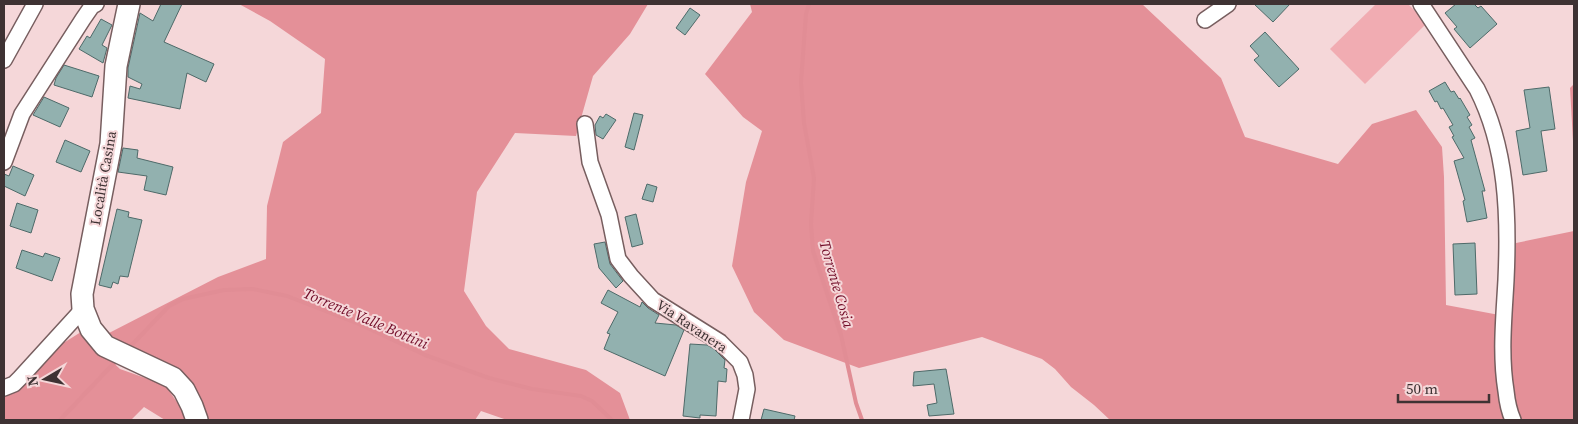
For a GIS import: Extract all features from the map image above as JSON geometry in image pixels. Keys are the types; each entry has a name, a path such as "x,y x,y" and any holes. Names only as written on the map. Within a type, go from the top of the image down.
{"street":[{"path":"4,60 35,4"},
{"path":"4,162 22,114 83,18 92,6 96,4"},
{"name":"Località Casina","path":"129,4 116,66 112,144 82,294 83,309 91,329 106,346 173,378 184,390 197,420"},
{"path":"1205,20 1228,4"},
{"path":"1420,4 1477,89 1485,103 1494,129 1506,194 1508,224 1502,347 1507,400 1513,420"},
{"name":"Via Ravanera","path":"586,124 590,162 609,215 618,259 653,300 720,342 740,362 745,375 747,389 741,420"},
{"path":"4,388 14,384 83,309"}],"shaded area":[{"path":"239,4 648,4 630,34 593,76 576,136 515,133 477,192 464,291 486,326 509,349 586,370 620,393 630,420 507,420 481,411 475,420 197,420 188,390 130,352 109,333 218,277 266,259 267,206 283,142 321,113 325,59 270,21"},
{"path":"750,4 1142,4 1221,78 1245,137 1338,164 1372,124 1416,110 1442,147 1446,305 1510,317 1516,243 1574,231 1574,420 1110,420 1042,359 982,337 859,368 784,340 754,312 732,266 746,182 762,131 743,117 705,74 752,12"},
{"path":"1376,4 1408,4 1427,23 1365,84 1330,49"},
{"path":"1574,84 1574,159 1570,88"},
{"path":"81,332 120,369 165,385 188,420 165,420 144,407 131,420 4,420 4,393 58,341 65,342"}],"building":[{"path":"161,4 182,4 164,42 214,64 206,82 187,73 180,109 128,98 130,86 140,89 142,84 128,77 128,68 140,13 153,21"},
{"path":"1254,4 1290,4 1273,22"},
{"path":"1456,4 1474,4 1478,8 1481,6 1497,24 1470,48 1454,29 1457,27 1445,13"},
{"path":"690,8 700,15 685,35 676,28"},
{"path":"101,19 112,25 102,45 107,48 103,63 79,49 87,36 90,38"},
{"path":"1265,32 1299,69 1279,87 1254,60 1259,56 1250,46"},
{"path":"64,65 99,76 92,97 54,85"},
{"path":"1445,82 1451,92 1454,91 1460,98 1470,115 1467,117 1472,125 1469,127 1475,138 1471,140 1485,191 1482,191 1487,218 1467,222 1463,201 1465,200 1454,161 1464,158 1452,137 1454,136 1449,127 1453,125 1443,108 1441,109 1437,101 1435,102 1429,91"},
{"path":"1549,87 1555,129 1541,131 1547,171 1523,175 1516,131 1530,128 1524,90"},
{"path":"44,97 69,108 60,127 33,115"},
{"path":"634,113 643,115 634,150 625,147"},
{"path":"606,114 616,120 603,139 596,135 595,125 600,116 603,118"},
{"path":"65,140 90,151 81,172 56,162"},
{"path":"123,148 138,150 137,158 173,167 166,195 144,190 147,176 118,172"},
{"path":"13,166 34,175 25,196 4,186 4,174 9,176"},
{"path":"647,184 657,187 653,202 642,199"},
{"path":"17,203 38,210 31,233 10,226"},
{"path":"117,209 129,212 128,217 142,220 128,277 120,276 118,284 113,282 111,288 99,285"},
{"path":"636,214 643,244 632,247 625,217"},
{"path":"605,242 610,264 623,281 616,288 599,268 594,244"},
{"path":"1475,243 1477,294 1455,295 1453,244"},
{"path":"22,250 43,257 45,253 60,258 52,281 16,268"},
{"path":"608,290 640,307 642,302 659,315 655,323 676,325 684,330 665,376 604,349 610,334 607,333 618,312 601,303"},
{"path":"690,344 707,345 725,360 724,368 727,369 726,382 718,381 716,416 700,415 700,418 683,416"},
{"path":"946,369 954,414 929,416 927,405 937,403 934,384 913,386 914,372"},
{"path":"764,409 795,416 794,420 761,420"}],"waterway":[{"name":"Torrente Cosia","path":"809,4 806,14 801,82 804,123 814,178 811,224 813,251 841,335 856,403 862,420"},
{"name":"Torrente Valle Bottini","path":"127,350 169,306 183,299 224,290 253,289 287,296 359,324 425,355 489,378 532,389 581,396 592,401 612,420"},
{"name":"Torrente Valle Bottini","path":"60,420 117,360"}]}
